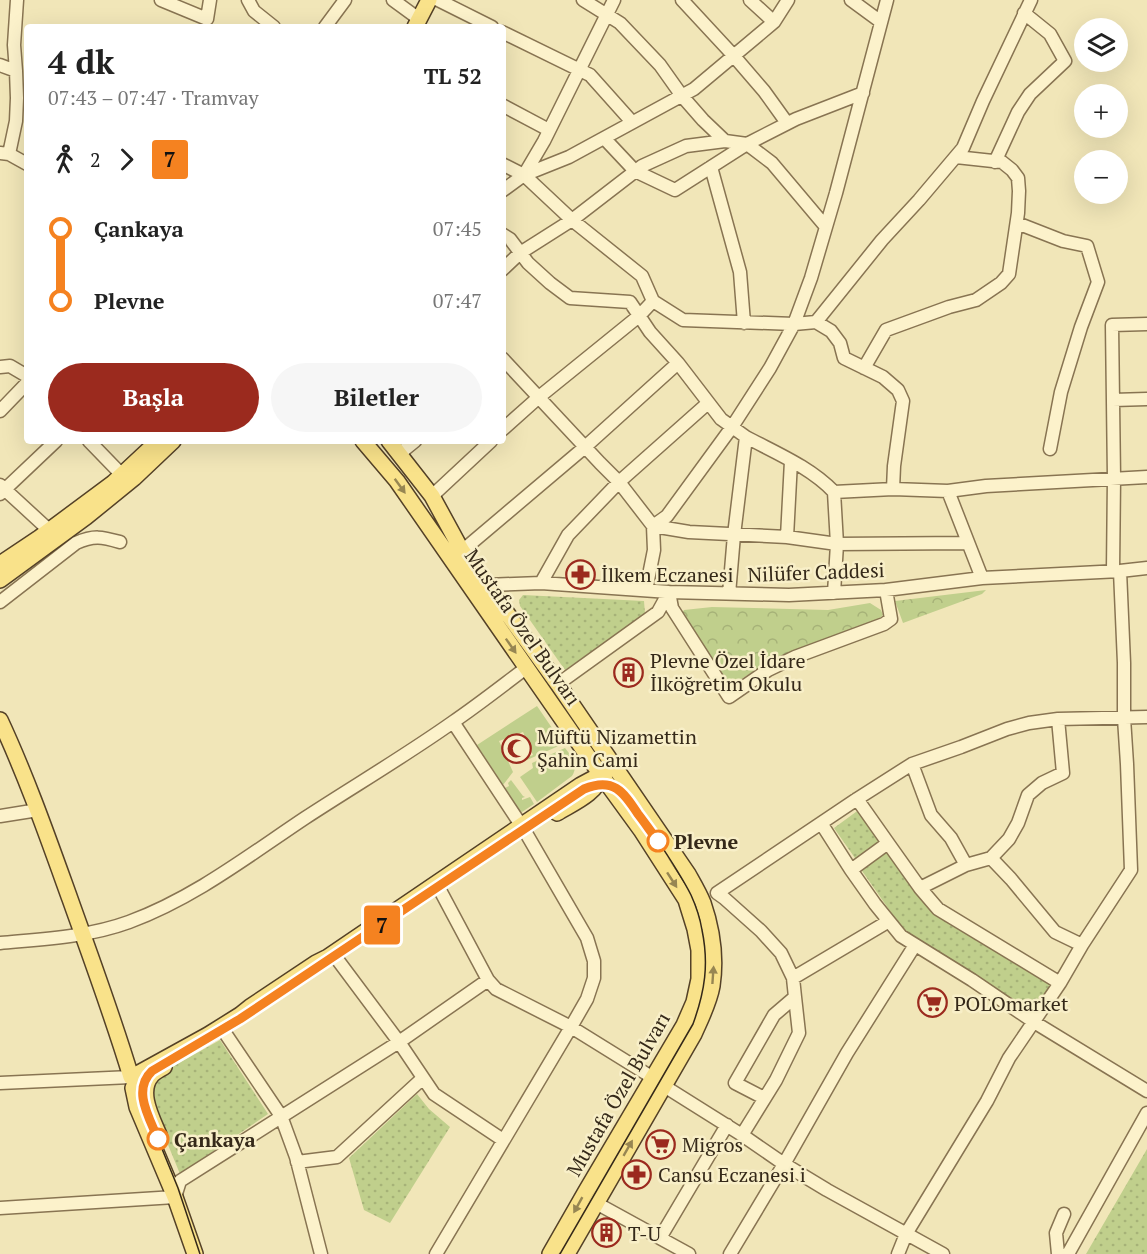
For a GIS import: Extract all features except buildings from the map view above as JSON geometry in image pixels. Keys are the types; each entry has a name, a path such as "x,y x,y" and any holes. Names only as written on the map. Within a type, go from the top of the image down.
{"main road":[{"path":"417,23 429,0"},
{"path":"0,564 50,531 122,475 155,444"},
{"path":"0,580 94,511 170,444"},
{"name":"Mustafa Özel Bulvarı","path":"366,444 397,481 600,775 641,830 686,900 695,929 699,950 699,979 694,1002 658,1082 567,1254"},
{"name":"Mustafa Özel Bulvarı","path":"391,444 432,496 462,551 558,684 688,874 702,902 710,929 714,961 712,987 705,1011 694,1034 658,1082 586,1191 550,1254"},
{"path":"0,720 32,793 123,1050 145,1089 147,1103 180,1181 205,1254"},
{"path":"195,1254 176,1197 137,1107 133,1088 139,1073 240,1016 316,963 524,829 593,790 598,784 600,775 614,766"},
{"path":"138,1080 153,1074 225,1033 441,892 524,829"}],"street":[{"path":"16,0 14,45 16,121 4,153 24,163"},
{"path":"161,0 207,19 210,0"},
{"path":"248,0 254,10 270,24"},
{"path":"327,24 345,0"},
{"path":"393,0 417,23"},
{"path":"438,0 486,24"},
{"path":"583,0 620,22 660,65 703,120 725,141"},
{"path":"524,175 614,0"},
{"path":"682,0 734,55 787,123"},
{"path":"750,0 774,22"},
{"path":"506,188 524,175 570,157 694,89 774,22 788,0"},
{"path":"851,0 881,22"},
{"path":"653,526 667,516 732,427 770,368 794,324 826,227 887,0"},
{"path":"816,322 882,240 920,200 963,148 982,101 1031,0"},
{"path":"995,162 1018,112 1030,94 1065,61 1050,34 1024,13"},
{"path":"506,34 590,75 632,122"},
{"path":"0,65 16,71"},
{"path":"604,138 635,171 675,190 747,144 787,123 863,93"},
{"path":"506,107 549,130"},
{"path":"506,266 520,253 572,220 642,166 686,146 725,141 747,144 772,163 826,227"},
{"path":"864,368 886,330 949,307 976,300 1001,283 1009,274 1017,223 1018,178 1002,162 956,158"},
{"path":"506,166 524,175 572,220 642,276 653,301 683,320 794,324 816,322 831,331 840,343 844,358 883,377 898,390 903,401 893,489"},
{"path":"711,167 740,272 744,323"},
{"path":"1017,223 1063,241 1087,246 1098,282 1061,392 1050,449"},
{"path":"506,237 528,263 570,298 630,302 650,332 678,363 721,418 746,437 823,480 834,492 837,544 834,593"},
{"path":"506,426 639,316 653,301"},
{"path":"898,1254 906,1234 987,1101 1009,1058 1060,983 1131,870 1124,718 1124,663 1117,571 1112,325 1147,324"},
{"path":"462,551 585,447 678,363"},
{"path":"506,364 620,482 653,526 654,550 646,590"},
{"path":"0,367 10,366 24,374"},
{"path":"0,411 24,386"},
{"path":"1113,400 1147,399"},
{"path":"541,583 568,535 620,482 708,403"},
{"path":"729,594 746,437"},
{"path":"50,531 2,490 53,444"},
{"path":"92,444 122,475"},
{"path":"399,454 411,444"},
{"path":"432,496 488,444"},
{"path":"787,537 791,461"},
{"path":"834,492 893,489 948,491 986,486 1147,477"},
{"path":"948,491 982,578"},
{"path":"653,526 689,532 787,537 837,544 968,543"},
{"path":"0,602 76,543 88,537 101,537 120,542"},
{"name":"Nilüfer Caddesi","path":"486,585 541,583 669,592 789,595 886,590 982,578 1147,568"},
{"path":"669,592 672,608 729,697 768,670 795,657 884,624 891,619 886,590"},
{"path":"558,684 658,612 669,592"},
{"path":"0,944 83,934 129,922 172,903 201,887 453,722 526,668"},
{"path":"702,902 912,764 1029,723 1058,719 1147,717"},
{"path":"920,888 966,865 991,858 1009,839 1018,823 1028,795 1042,783 1063,773 1058,719"},
{"path":"436,1254 571,1027 587,999 594,978 594,961 587,939 524,829 453,722"},
{"path":"912,764 931,815 951,838 966,865"},
{"path":"857,799 920,888 938,909 1060,983"},
{"path":"0,816 38,810"},
{"path":"821,823 875,904 902,936 1034,1022 1147,1091"},
{"path":"851,870 888,843"},
{"path":"991,858 1055,932 1082,945"},
{"path":"441,892 488,980 496,989 571,1027 727,1125 784,1164 943,1254"},
{"path":"717,893 732,904 782,953 793,978 799,1033 776,1080 742,1135"},
{"path":"793,978 889,921"},
{"path":"730,1254 847,1053 915,945"},
{"path":"337,959 399,1042 434,1094 503,1140"},
{"path":"0,1208 176,1197 180,1181 399,1042 488,980"},
{"path":"764,1098 735,1083 774,1014 795,997"},
{"path":"225,1033 280,1116 297,1162 321,1254"},
{"path":"297,1162 337,1157 423,1078"},
{"path":"0,1083 138,1080"},
{"path":"1068,1254 1147,1113"},
{"path":"660,1238 727,1125"},
{"path":"596,1203 689,1254"},
{"path":"1058,1254 1056,1233 1064,1214"}],"green space":[{"path":"986,590 982,594 903,623 895,601"},
{"path":"523,595 644,601 645,614 565,670 520,606 519,600"},
{"path":"870,603 881,610 883,615 879,619 764,665 730,686 681,615 684,610 712,607 828,610"},
{"path":"537,706 563,744 518,764 517,762 533,755 523,732 499,741 513,772 503,785 477,745"},
{"path":"565,748 575,765 572,776 537,802 520,777 533,768 532,763"},
{"path":"511,780 525,797 522,800 530,797 534,804 522,812 505,788 509,786 508,783"},
{"path":"860,809 884,842 857,861 834,828"},
{"path":"887,848 936,915 1052,984 1032,1012 919,943 904,931 860,868"},
{"path":"220,1040 268,1114 180,1174 150,1101 154,1077"},
{"path":"417,1094 429,1109 450,1127 390,1223 364,1210 349,1158"},
{"path":"1147,1149 1147,1254 1086,1254"}],"tram line":[{"name":"7","path":"158,1139 142,1100 144,1083 152,1071 240,1019 584,789 598,784 616,787 629,799 658,841"},
{"path":"200,1254 178,1188 142,1100 144,1084 149,1074 240,1019 584,789 603,784 615,787 632,804 691,895 699,917 704,942 705,977 693,1024 560,1254"}],"place":[{"name":"İlkem Eczanesi","path":"580,574"},
{"name":"Plevne Özel İdare İlköğretim Okulu","path":"629,672"},
{"name":"Müftü Nizamettin Şahin Cami","path":"516,748"},
{"name":"Plevne","path":"658,841"},
{"name":"POLOmarket","path":"933,1003"},
{"name":"Çankaya","path":"158,1139"},
{"name":"Migros","path":"661,1144"},
{"name":"Cansu Eczanesi i","path":"637,1174"},
{"name":"T-U","path":"607,1233"}]}
